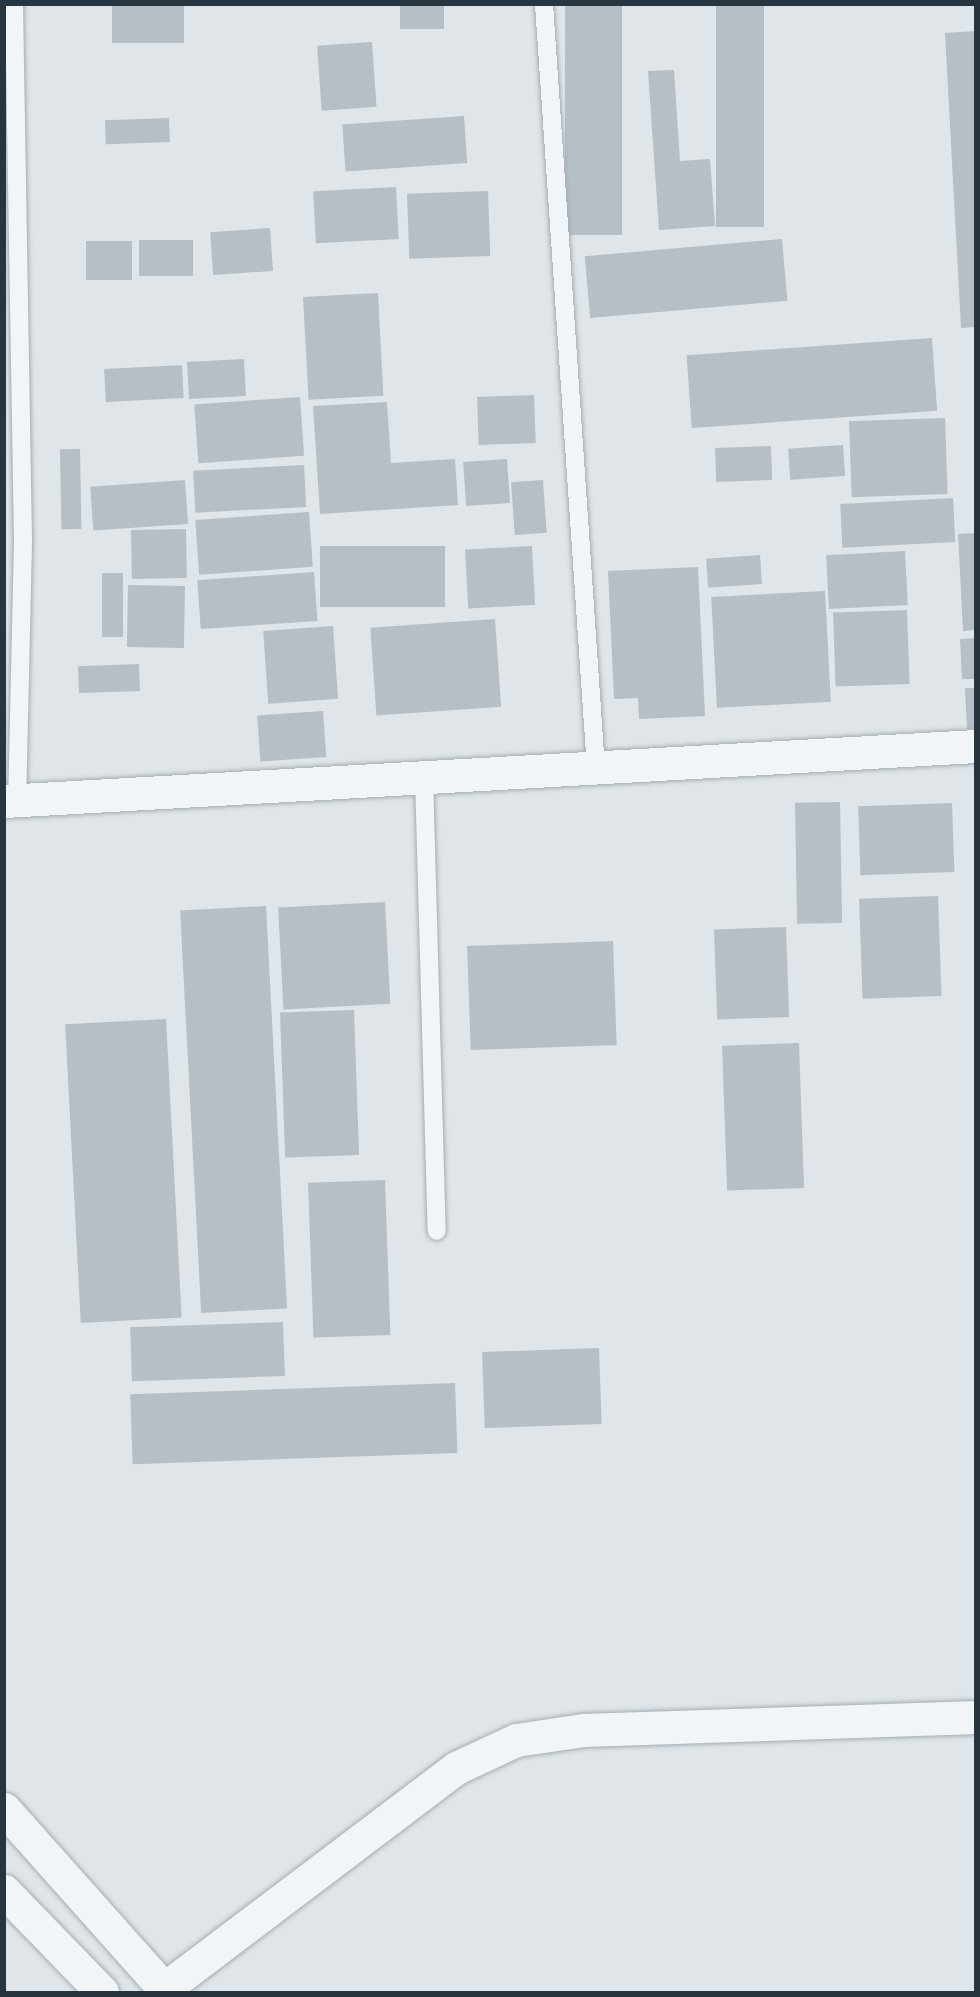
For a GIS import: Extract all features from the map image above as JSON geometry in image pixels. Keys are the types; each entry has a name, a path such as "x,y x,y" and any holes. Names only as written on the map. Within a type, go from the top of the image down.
{"street":[{"path":"11,800 975,746"},
{"path":"4,1809 164,1991 456,1768 516,1740 584,1730 975,1717"},
{"path":"4,1891 102,1992"}],"lane":[{"path":"11,800 23,542 14,4"},
{"path":"544,4 596,768"},
{"path":"424,777 436,1231"}],"building":[{"path":"112,4 184,4 184,43 112,43"},
{"path":"400,4 444,4 444,29 400,29"},
{"path":"565,4 622,4 622,235 565,235"},
{"path":"716,4 764,4 764,227 716,227"},
{"path":"976,31 976,327 961,328 945,33"},
{"path":"372,42 377,107 322,111 317,46"},
{"path":"674,70 680,161 710,159 715,226 659,230 648,71"},
{"path":"464,116 467,163 346,171 342,125"},
{"path":"169,118 170,142 106,144 105,120"},
{"path":"396,187 399,239 316,243 313,191"},
{"path":"488,191 490,256 409,259 407,194"},
{"path":"270,228 273,271 213,275 210,232"},
{"path":"782,239 787,301 590,318 585,256"},
{"path":"139,240 193,240 193,276 139,276"},
{"path":"86,241 132,241 132,280 86,280"},
{"path":"378,293 383,396 308,400 303,297"},
{"path":"932,338 937,411 692,428 687,355"},
{"path":"244,359 246,396 189,399 187,362"},
{"path":"182,365 184,398 106,402 104,369"},
{"path":"534,395 536,443 479,445 477,397"},
{"path":"300,397 304,456 198,463 194,404"},
{"path":"387,402 391,463 455,459 458,505 320,514 313,406"},
{"path":"945,418 948,494 852,497 849,421"},
{"path":"843,445 845,476 790,480 788,449"},
{"path":"771,446 772,480 716,482 715,448"},
{"path":"60,449 80,449 81,529 61,529"},
{"path":"507,459 510,503 466,506 463,462"},
{"path":"304,465 306,507 195,513 193,471"},
{"path":"185,480 188,524 93,531 90,487"},
{"path":"543,480 547,533 515,535 511,482"},
{"path":"953,498 955,542 842,548 840,504"},
{"path":"309,512 313,567 199,575 195,520"},
{"path":"186,529 187,578 132,579 131,530"},
{"path":"976,533 976,630 963,631 958,534"},
{"path":"320,546 445,546 445,607 320,607"},
{"path":"532,546 535,605 468,608 465,550"},
{"path":"905,551 908,605 829,609 826,555"},
{"path":"760,555 762,584 708,588 706,559"},
{"path":"698,567 705,716 639,719 638,698 614,699 608,571"},
{"path":"314,572 317,621 201,629 197,580"},
{"path":"102,573 123,573 123,637 102,637"},
{"path":"128,585 185,586 184,648 127,647"},
{"path":"825,591 831,702 717,708 711,597"},
{"path":"907,610 910,684 836,687 833,613"},
{"path":"495,619 501,707 376,716 370,628"},
{"path":"333,626 338,699 268,704 263,631"},
{"path":"976,638 976,679 962,679 960,639"},
{"path":"139,664 140,691 79,693 78,666"},
{"path":"965,688 976,688 976,729 967,729"},
{"path":"323,711 326,757 260,761 257,716"},
{"path":"840,802 842,923 797,924 795,803"},
{"path":"952,803 954,872 860,875 858,806"},
{"path":"938,896 941,996 863,999 859,899"},
{"path":"385,902 390,1004 283,1009 278,908"},
{"path":"266,906 287,1308 201,1313 180,911"},
{"path":"786,927 789,1017 717,1019 714,930"},
{"path":"613,941 617,1045 471,1050 467,946"},
{"path":"354,1010 359,1155 285,1157 280,1013"},
{"path":"166,1019 182,1318 81,1323 65,1024"},
{"path":"799,1043 804,1188 727,1191 722,1046"},
{"path":"385,1180 390,1335 313,1338 308,1183"},
{"path":"283,1322 285,1376 132,1381 130,1327"},
{"path":"599,1348 602,1424 485,1428 482,1352"},
{"path":"455,1383 457,1453 133,1464 130,1394"}]}
